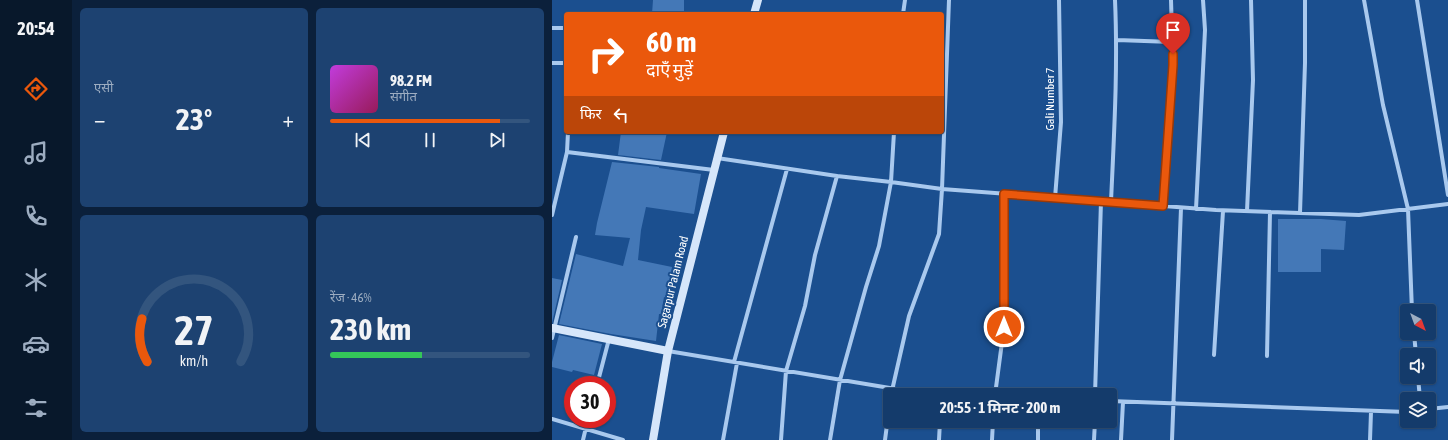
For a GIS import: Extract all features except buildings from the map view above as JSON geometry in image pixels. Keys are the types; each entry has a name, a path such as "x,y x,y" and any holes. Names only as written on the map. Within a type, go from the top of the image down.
{"street":[{"path":"755,12 758,0"},
{"path":"903,12 905,0"},
{"path":"892,388 909,316 939,234 949,0"},
{"name":"Gali Number 7","path":"1055,198 1061,122 1059,0"},
{"path":"1111,202 1116,90 1116,0"},
{"path":"1163,206 1173,65 1171,0"},
{"path":"1196,209 1205,30 1203,0"},
{"path":"1247,211 1253,80 1251,0"},
{"path":"1300,213 1305,63 1304,0"},
{"path":"1364,0 1383,105 1408,209 1412,304"},
{"path":"1417,0 1448,195"},
{"path":"552,28 564,28"},
{"path":"1117,40 1172,42"},
{"path":"552,63 564,63"},
{"path":"552,215 567,152 568,134"},
{"name":"Sagarpur Palam Road","path":"653,440 668,351 723,134"},
{"path":"830,440 840,380 879,246 891,182 894,134"},
{"path":"567,152 714,170"},
{"path":"717,158 836,176 942,189 1223,211 1359,215 1448,204"},
{"path":"723,440 735,362 787,169"},
{"path":"781,440 786,371 805,306 815,255 836,176"},
{"path":"996,388 1004,327 1004,194"},
{"path":"1095,388 1101,201"},
{"path":"1172,440 1172,404 1181,208"},
{"path":"1214,355 1223,211"},
{"path":"1267,356 1270,212"},
{"path":"552,338 553,328 576,237"},
{"path":"553,328 668,351 886,388"},
{"path":"599,376 609,339"},
{"path":"1117,402 1400,412"},
{"path":"1121,440 1123,402"},
{"path":"1436,409 1448,407"},
{"path":"1370,440 1371,412"},
{"path":"552,419 623,440"},
{"path":"885,440 887,428"},
{"path":"939,440 940,428"},
{"path":"992,440 993,428"},
{"path":"1038,428 1038,440"},
{"path":"1094,440 1095,428"},
{"path":"583,440 586,429"}],"route":[{"path":"1004,327 1004,194 1163,206 1173,54"}]}
